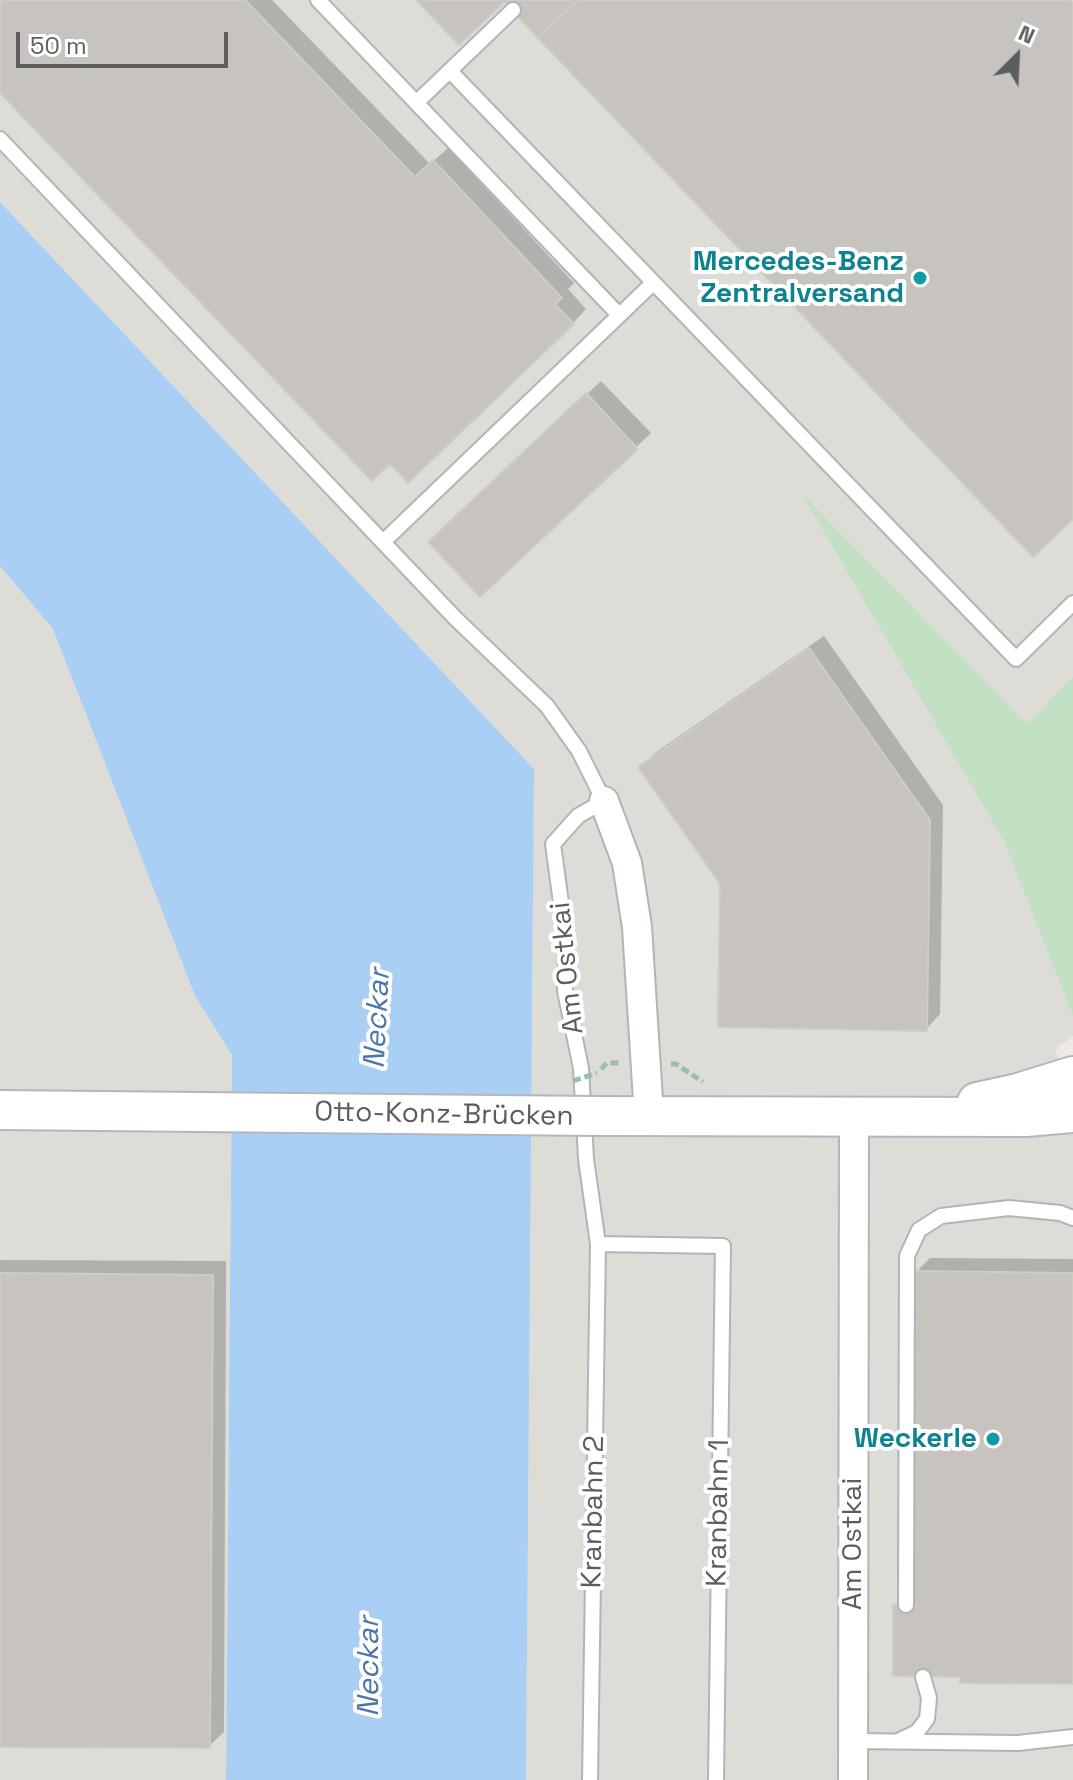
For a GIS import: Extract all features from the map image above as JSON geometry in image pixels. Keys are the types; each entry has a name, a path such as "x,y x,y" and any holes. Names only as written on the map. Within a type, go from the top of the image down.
{"main road":[{"name":"Otto-Konz-Brücken","path":"0,1110 871,1116 1060,1098"}],"street":[{"path":"604,801 627,863 637,927 649,1116"},
{"name":"Am Ostkai","path":"853,1780 871,1116"}],"lane":[{"path":"318,0 619,315"},
{"path":"416,103 513,10"},
{"path":"450,71 1016,659 1073,603"},
{"path":"0,139 456,619 547,706 579,751 604,801"},
{"path":"383,542 653,283"},
{"name":"Am Ostkai","path":"586,1159 581,1068 565,991 566,940 553,844 578,816 604,801"},
{"name":"Kranbahn 2","path":"586,1159 598,1244 590,1780"},
{"path":"906,1605 907,1256 919,1230 941,1216 1009,1208 1060,1213 1073,1218"},
{"name":"Kranbahn 1","path":"598,1244 723,1246 716,1780"},
{"path":"892,1742 917,1732 927,1719 929,1698 923,1677"},
{"path":"853,1741 1018,1743 1073,1737"}],"path":[{"path":"597,1073 607,1063 676,1064 705,1083"}],"shaded area":[{"path":"0,0 1073,0 1073,1036 1055,1049 1073,1098 1073,1780 526,1780 534,769 0,202"},
{"path":"0,566 53,629 195,996 232,1055 226,1780 0,1780"}],"green space":[{"path":"802,494 1027,724 1073,677 1073,1016 1004,841"}],"water":[{"name":"Neckar","path":"0,202 534,769 526,1780 226,1780 232,1055 195,996 53,629 0,566"}],"building":[{"path":"0,0 245,0 415,177 433,160 562,298 555,304 574,324 408,483 390,464 372,481 0,93"},
{"path":"416,0 578,0 538,38 504,2 459,45"},
{"name":"Mercedes-Benz Zentralversand","path":"578,0 1070,0 1073,3 1073,519 1033,557 538,38"},
{"path":"586,393 638,449 480,597 428,542"},
{"path":"809,648 930,820 927,1031 718,1027 720,884 638,767"},
{"name":"Weckerle","path":"914,1271 1073,1273 1073,1684 960,1683 960,1677 893,1676 893,1605 913,1605"},
{"path":"0,1273 213,1275 210,1748 0,1747"}],"place":[{"name":"Mercedes-Benz Zentralversand","path":"920,278"},
{"name":"Weckerle","path":"993,1439"}]}
